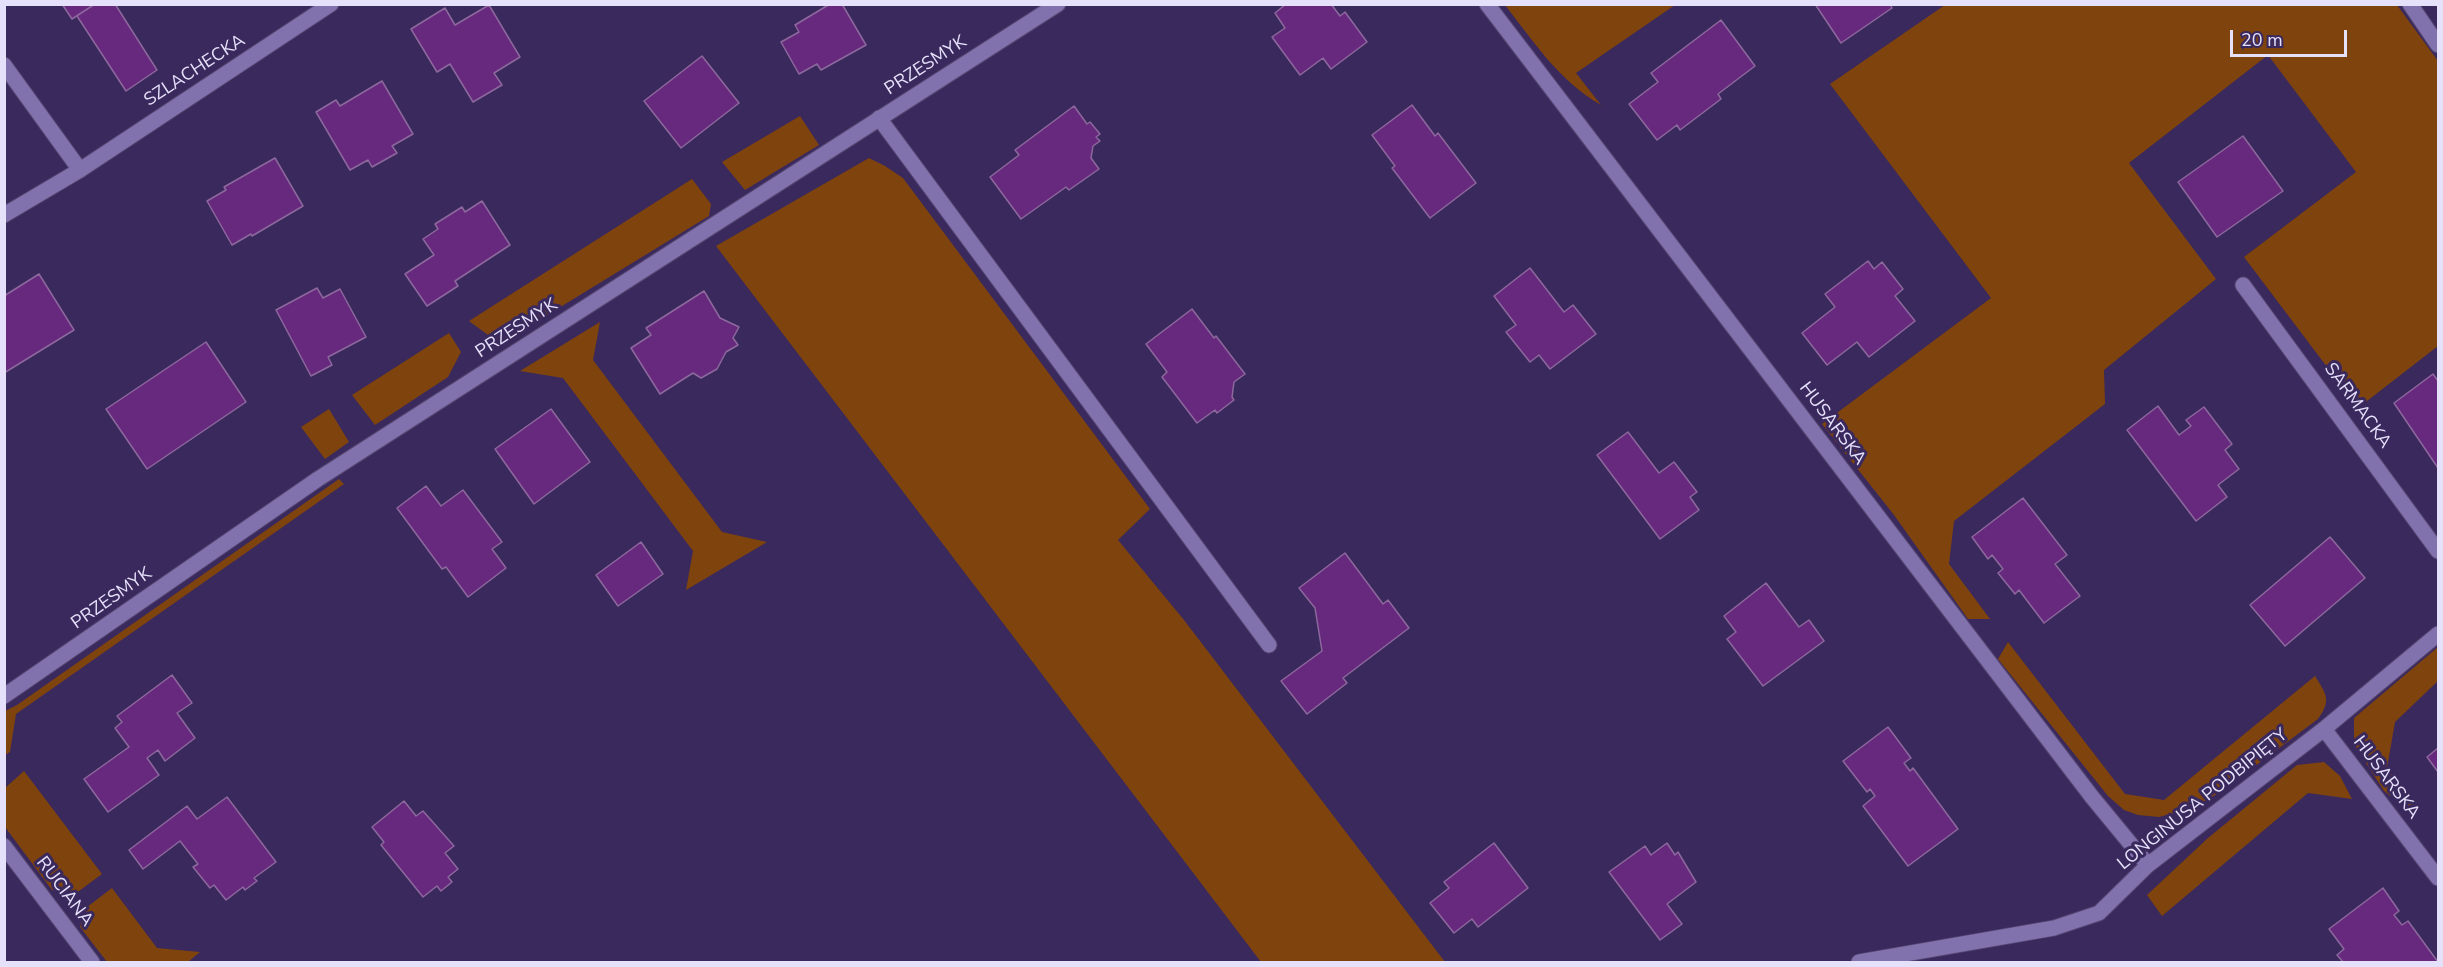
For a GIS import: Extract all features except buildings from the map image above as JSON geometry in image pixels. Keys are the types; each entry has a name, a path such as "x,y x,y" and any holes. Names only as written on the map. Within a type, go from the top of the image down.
{"street":[{"name":"SZLACHECKA","path":"4,215 80,170 331,4"},
{"name":"PRZESMYK","path":"4,696 13,693 318,479 1058,4"},
{"name":"HUSARSKA","path":"1487,4 2092,797 2148,864"},
{"path":"2410,4 2439,45"},
{"path":"4,65 80,170"},
{"path":"879,118 1269,645"},
{"name":"SARMACKA","path":"2243,285 2439,551"},
{"name":"LONGINUSA PODBIPIĘTY","path":"1859,963 2054,928 2099,913 2148,864 2324,729 2439,634"},
{"name":"HUSARSKA","path":"2324,729 2439,878"},
{"name":"RUCIANA","path":"4,846 92,963"}],"shaded area":[{"path":"1505,5 1675,5 1576,73 1601,105 1560,73"},
{"path":"1945,5 2397,5 2438,61 2438,346 2358,408 2244,257 2356,172 2268,55 2129,163 2216,279 2104,370 2105,404 1954,521 1949,564 1990,619 1968,619 1894,515 1822,424 1991,298 1830,84"},
{"path":"800,116 819,145 745,190 722,162"},
{"path":"869,158 903,178 1150,509 1118,540 1184,620 1445,962 1261,962 716,246"},
{"path":"692,179 711,204 709,216 500,344 469,321"},
{"path":"600,322 593,360 722,532 767,542 686,590 693,551 563,378 520,371"},
{"path":"449,333 461,352 448,377 375,425 352,395"},
{"path":"329,409 349,442 325,459 301,427"},
{"path":"339,479 344,484 16,714 10,752 5,755 5,711 17,705"},
{"path":"2008,642 2125,794 2164,800 2315,676 2326,697 2326,702 2318,719 2223,790 2196,807 2159,817 2138,815 2124,810 2108,796 1998,659"},
{"path":"2438,647 2438,681 2395,722 2387,768 2416,807 2410,811 2384,791 2354,744 2354,718"},
{"path":"2324,762 2340,776 2352,799 2308,793 2162,916 2147,895 2208,838 2297,765"},
{"path":"24,771 102,874 75,894 52,890 5,827 5,788"},
{"path":"112,888 157,948 200,952 188,962 107,962 80,927 87,907"}]}
